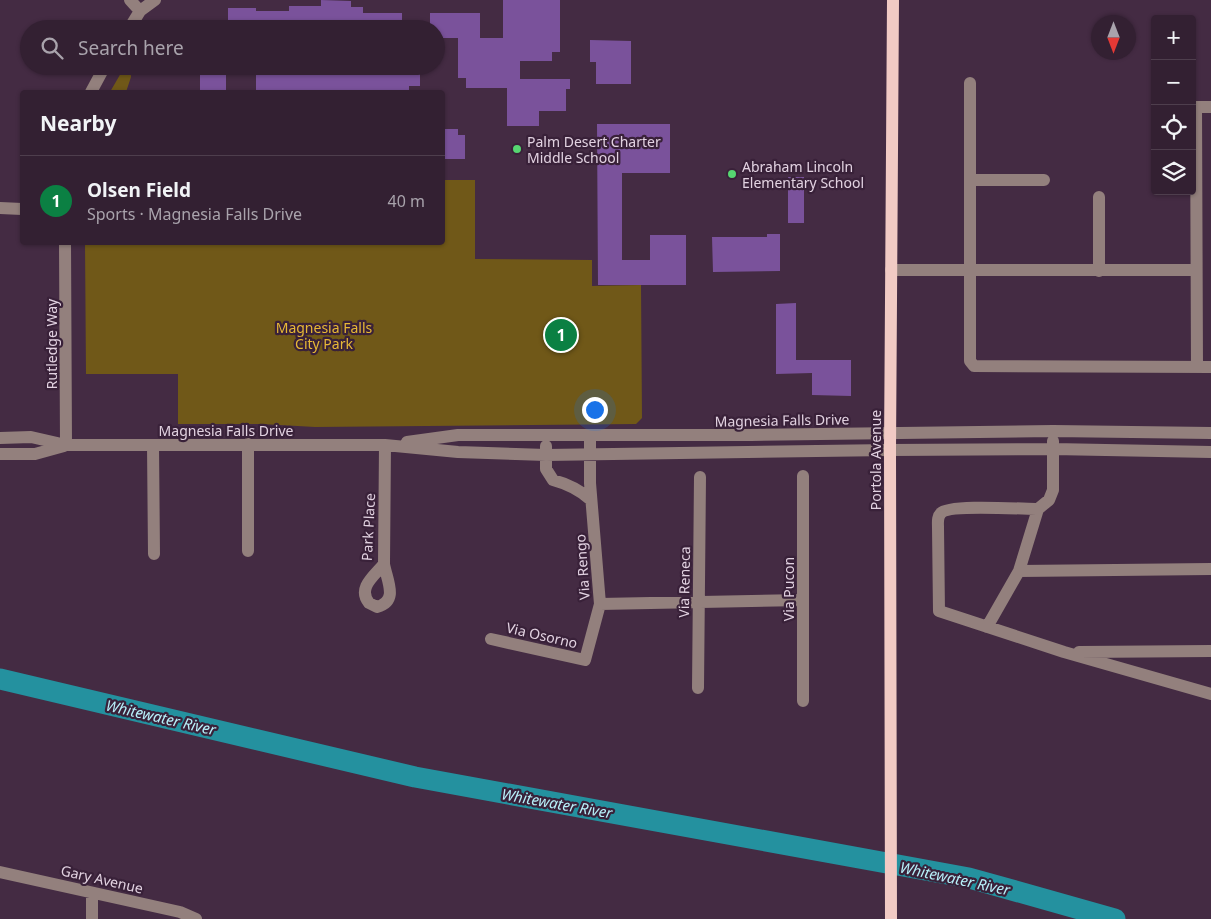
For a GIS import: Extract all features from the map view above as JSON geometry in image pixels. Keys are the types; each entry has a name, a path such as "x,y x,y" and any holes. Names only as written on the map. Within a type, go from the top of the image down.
{"main road":[{"name":"Portola Avenue","path":"891,919 890,433 893,0"}],"street":[{"path":"130,0 140,11"},
{"path":"134,20 140,11 156,0"},
{"path":"92,90 100,75"},
{"path":"970,83 970,361 974,366 1211,367"},
{"path":"1197,366 1196,107 1211,107"},
{"path":"970,180 1044,180"},
{"path":"1099,271 1100,197"},
{"path":"0,208 20,209"},
{"name":"Rutledge Way","path":"65,245 66,445"},
{"path":"891,270 1196,270"},
{"path":"987,627 1018,571 1038,509 1049,500 1053,490 1053,431"},
{"name":"Magnesia Falls Drive","path":"385,445 458,435 750,436 1053,431 1211,433"},
{"path":"546,435 546,469 553,480 567,484 592,500"},
{"name":"Via Rengo","path":"585,660 600,604 592,500 590,435"},
{"name":"Magnesia Falls Drive","path":"0,438 31,438 66,445 385,445 458,452 546,455 1053,449 1211,452"},
{"path":"248,444 248,552"},
{"name":"Magnesia Falls Drive","path":"0,454 35,454 66,445"},
{"path":"153,445 154,554"},
{"name":"Park Place","path":"384,564 365,586 364,592 369,603 377,608 385,605 390,599 384,564 385,445"},
{"name":"Via Reneca","path":"698,688 700,476"},
{"name":"Via Pucon","path":"802,701 803,476"},
{"path":"1038,509 949,508 942,511 938,516 939,611 1064,652 1211,694"},
{"path":"1018,571 1211,569"},
{"path":"600,604 803,600"},
{"name":"Via Osorno","path":"491,639 585,660"},
{"path":"1064,652 1211,652"},
{"name":"Gary Avenue","path":"0,872 180,912 196,919"},
{"path":"92,893 92,919"}],"green space":[{"path":"120,75 131,75 127,90 111,90"},
{"name":"Magnesia Falls City Park","path":"445,180 475,180 475,259 592,260 592,286 641,285 642,418 636,424 315,427 262,424 178,424 178,374 86,374 85,245 445,245"}],"building":[{"path":"321,0 351,1 351,7 363,7 363,13 402,13 402,20 228,20 228,8 256,8 256,11 289,11 289,6 321,6"},
{"path":"503,0 560,0 560,52 552,52 552,61 520,61 520,79 570,79 570,89 566,89 566,111 539,111 539,126 507,126 507,88 466,88 466,78 458,78 458,38 445,38 445,20 430,20 430,13 480,13 480,38 503,38"},
{"path":"590,40 631,41 631,84 596,84 596,62 590,62"},
{"path":"200,75 226,75 226,90 200,90"},
{"path":"256,75 420,75 420,86 409,86 409,90 256,90"},
{"path":"597,124 670,124 670,173 622,173 622,260 650,260 650,235 686,235 686,285 598,285"},
{"path":"445,129 458,129 458,135 465,135 465,159 445,159"},
{"path":"788,177 804,177 804,223 788,223"},
{"path":"767,234 780,234 780,271 713,272 712,237 767,237"},
{"path":"796,303 796,360 851,360 851,396 812,395 812,373 776,374 776,304"}],"waterway":[{"name":"Whitewater River","path":"0,679 415,777 969,878 1115,919"}],"place":[{"name":"Palm Desert Charter Middle School","path":"517,149"},
{"name":"Abraham Lincoln Elementary School","path":"732,174"},
{"name":"Olsen Field","path":"561,335"}]}
